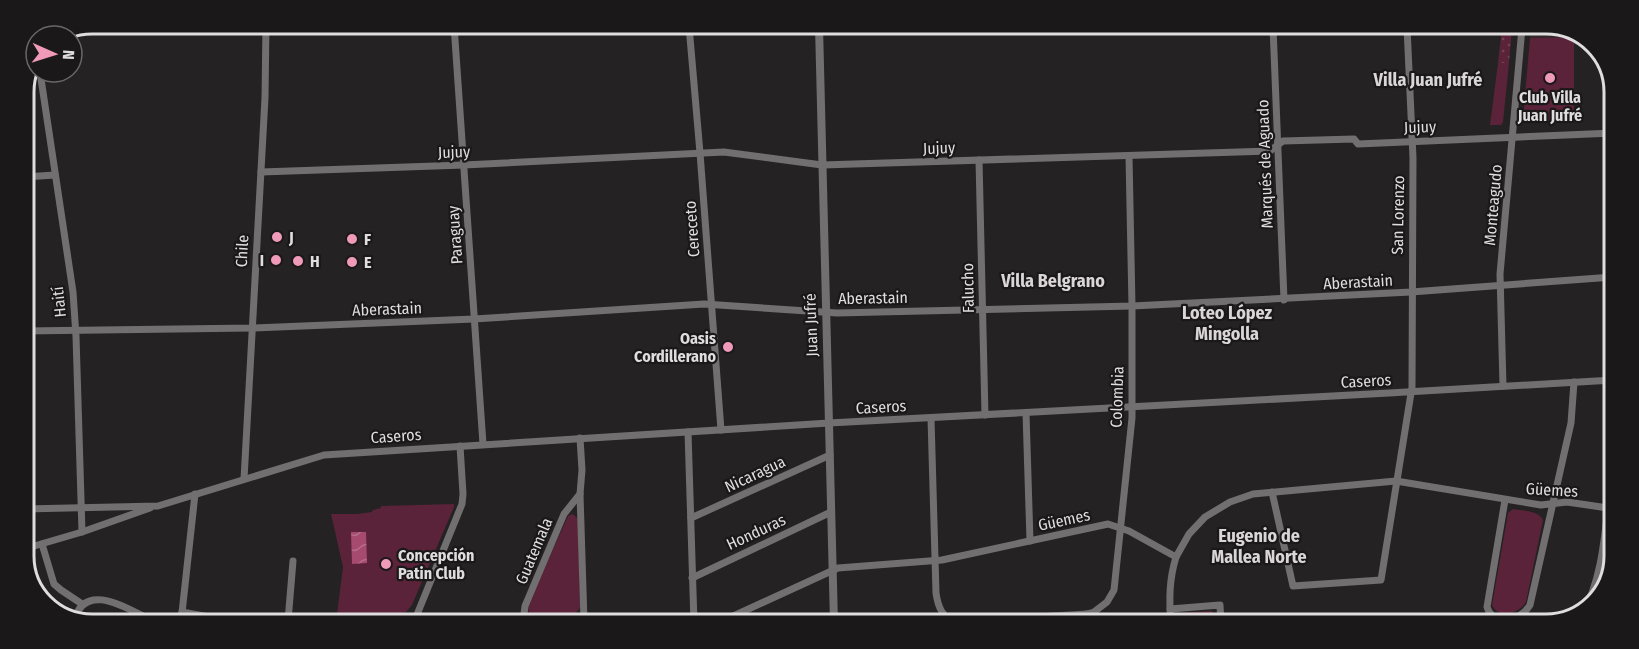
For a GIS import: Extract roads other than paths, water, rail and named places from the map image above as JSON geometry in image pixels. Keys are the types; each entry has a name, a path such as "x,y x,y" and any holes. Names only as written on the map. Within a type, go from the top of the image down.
{"street":[{"name":"Chile","path":"244,479 265,98 266,34"},
{"name":"Paraguay","path":"455,34 483,444"},
{"name":"Cereceto","path":"690,34 721,430"},
{"name":"Juan Jufré","path":"819,34 834,614"},
{"name":"Marqués de Aguado","path":"1273,34 1284,300"},
{"name":"San Lorenzo","path":"1272,492 1293,586 1381,580 1411,392 1412,141 1407,34"},
{"name":"Monteagudo","path":"1503,386 1500,274 1521,34"},
{"name":"Haití","path":"42,84 73,292 82,532"},
{"name":"Jujuy","path":"261,172 724,152 822,165 1270,151 1283,141 1354,139 1358,144 1604,133"},
{"name":"Colombia","path":"1087,614 1094,612 1107,602 1113,593 1132,407 1129,156"},
{"name":"Falucho","path":"979,160 985,415"},
{"path":"34,176 55,175"},
{"name":"Aberastain","path":"35,331 252,327 474,319 712,304 826,312 1132,306 1284,300 1604,278"},
{"name":"Caseros","path":"35,546 324,455 829,423 1604,380"},
{"path":"1524,614 1528,609 1571,423 1574,382"},
{"path":"1026,413 1030,541"},
{"path":"931,418 934,561 938,602 944,614"},
{"path":"688,432 694,614"},
{"name":"Guatemala","path":"580,438 585,614"},
{"path":"417,614 462,504 460,446"},
{"name":"Nicaragua","path":"690,518 830,455"},
{"name":"Güemes","path":"738,614 838,568 934,561 1108,524 1129,531 1176,557 1189,534 1212,512 1253,494 1397,481 1541,506 1567,502 1604,507"},
{"path":"193,614 182,612 195,494"},
{"name":"Guatemala","path":"524,614 525,606 564,514 580,494"},
{"path":"1490,614 1487,606 1505,500"},
{"name":"Caseros","path":"35,509 158,506"},
{"name":"Honduras","path":"692,578 831,512"},
{"path":"1594,590 1598,580 1604,537"},
{"path":"42,544 54,584 82,604"},
{"path":"1170,614 1170,584 1176,557"},
{"path":"289,614 293,561"},
{"path":"77,612 82,604 92,600 109,601 138,614"},
{"path":"1170,609 1220,605 1220,614"}],"water":[{"path":"351,532 366,532 367,563 352,564"}],"place":[{"name":"Club Villa Juan Jufré","path":"1550,78"},
{"name":"J","path":"277,237"},
{"name":"F","path":"352,239"},
{"name":"I","path":"276,260"},
{"name":"H","path":"298,261"},
{"name":"E","path":"352,262"},
{"name":"Oasis Cordillerano","path":"728,347"},
{"name":"Concepción Patin Club","path":"386,564"}],"district":[{"name":"Villa Juan Jufré","path":"1428,80"},
{"name":"Villa Belgrano","path":"1053,281"},
{"name":"Loteo López Mingolla","path":"1227,323"},
{"name":"Eugenio de Mallea Norte","path":"1259,546"}]}
